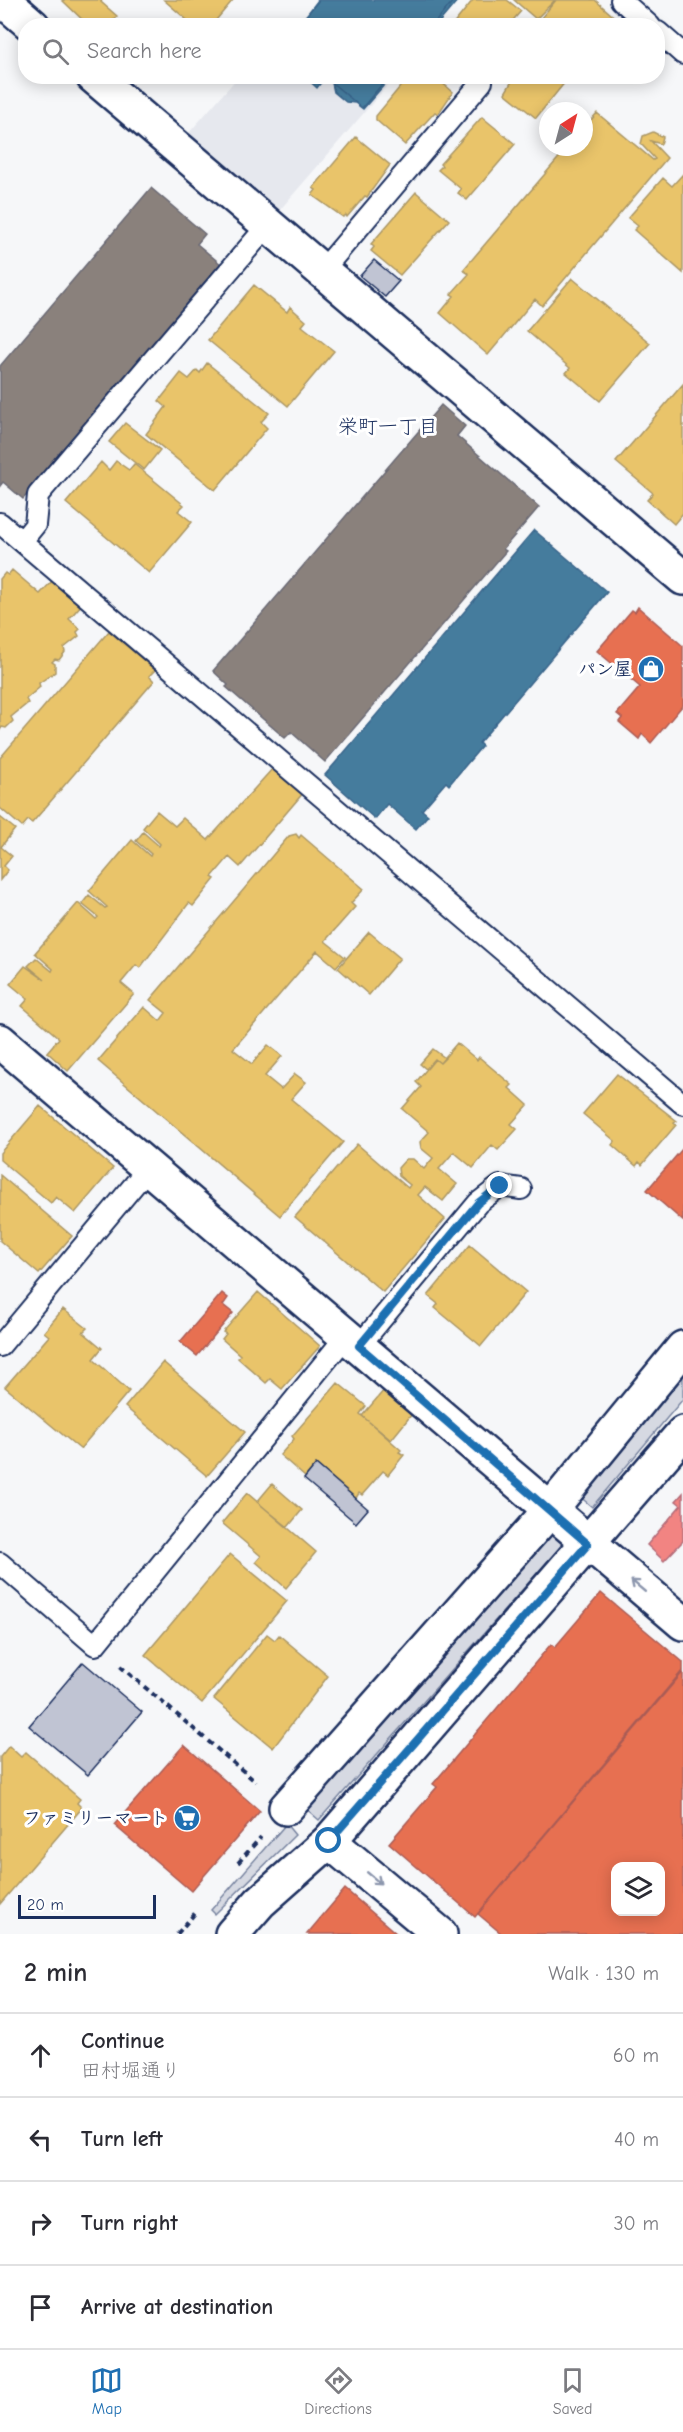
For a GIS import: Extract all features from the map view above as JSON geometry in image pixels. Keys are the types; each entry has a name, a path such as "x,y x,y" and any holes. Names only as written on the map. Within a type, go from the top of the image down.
{"street":[{"path":"3,0 24,18"},
{"path":"102,84 683,578"},
{"path":"0,1041 683,1623"},
{"path":"286,1808 551,1509 683,1348"},
{"path":"232,1934 260,1902 329,1841 683,1434"},
{"path":"329,1841 440,1934"}],"lane":[{"path":"621,0 641,18"},
{"path":"665,39 683,54"},
{"path":"322,271 480,84"},
{"path":"22,541 35,525 38,495 268,225"},
{"path":"0,522 683,1104"},
{"path":"0,1346 149,1167"},
{"path":"0,1563 95,1645 353,1341 478,1203 500,1186 521,1189"}],"path":[{"path":"95,1645 286,1808"}],"shaded area":[{"path":"232,84 389,84 278,212 188,134"},
{"path":"683,1370 683,1399 592,1507 577,1494"},
{"path":"552,1524 568,1538 319,1820 303,1806"},
{"path":"286,1824 295,1835 215,1914 211,1910"}],"building: Homes":[{"path":"62,0 102,0 101,2 117,16 115,18 81,18"},
{"path":"164,0 233,0 218,18 185,18"},
{"path":"473,0 507,0 521,11 515,18 458,18"},
{"path":"514,0 555,0 535,18"},
{"path":"556,0 595,0 615,18 541,18"},
{"path":"402,84 444,84 453,92 438,114 435,112 405,145 376,120 376,116"},
{"path":"510,84 564,84 549,102 539,102 539,114 536,118 505,93"},
{"path":"597,113 653,160 655,159 641,144 643,136 653,132 663,137 661,144 651,141 667,158 542,306 535,299 488,355 440,313 454,296 451,294 469,274 463,270 560,156 593,156 593,118"},
{"path":"482,117 515,144 467,200 458,193 461,189 438,170 442,166 440,164"},
{"path":"356,137 390,165 367,197 365,196 347,217 346,215 343,217 312,195 316,190 313,188"},
{"path":"683,174 683,273 634,230 638,226 628,218 663,178 672,186"},
{"path":"416,192 449,220 400,275 371,251 374,247 371,244"},
{"path":"572,278 650,343 600,401 566,373 570,368 527,331"},
{"path":"254,285 287,312 290,307 306,321 302,326 334,351 288,406 208,340"},
{"path":"207,363 269,413 261,422 267,428 215,490 146,434 166,407 159,401 181,373 189,379 197,370 200,373"},
{"path":"683,384 683,513 674,524 647,500 653,493 616,462"},
{"path":"125,423 160,450 144,470 109,442"},
{"path":"116,461 129,470 134,464 184,505 178,511 192,522 149,573 66,503 101,462 109,470"},
{"path":"12,570 40,594 53,580 82,604 69,619 80,629 77,632 79,636 64,648 65,652 59,660 55,659 52,662 55,664 55,672 39,683 40,687 26,699 28,703 11,717 13,721 6,728 2,727 0,730 0,579"},
{"path":"109,631 155,670 149,676 154,681 32,823 28,820 22,827 0,808 0,758"},
{"path":"274,767 304,792 240,867 229,857 212,877 215,879 193,906 189,903 140,968 136,965 121,983 134,994 68,1071 47,1052 59,1038 22,1006 28,999 10,984 25,966 45,980 28,966 36,958 52,971 53,969 35,953 78,903 96,919 98,917 82,904 89,895 105,908 107,907 89,891 132,840 150,856 151,854 136,841 143,832 159,846 160,844 143,828 157,811 175,826 183,818 208,840"},
{"path":"0,817 15,829 1,847 12,856 4,866 8,870 0,880"},
{"path":"296,834 299,838 301,835 364,889 351,903 355,907 325,941 345,957 336,967 317,951 233,1049 252,1064 268,1045 282,1056 265,1076 281,1089 295,1074 306,1082 291,1099 343,1142 280,1216 98,1061 144,1007 160,1021 166,1013 150,1000 289,836"},
{"path":"369,932 400,958 369,995 338,968"},
{"path":"457,1043 477,1060 479,1057 512,1085 509,1088 528,1105 511,1124 517,1129 498,1150 492,1145 473,1168 454,1152 439,1169 457,1184 443,1201 425,1187 418,1195 445,1219 383,1292 295,1217 357,1144 408,1188 410,1185 399,1176 398,1168 406,1159 413,1159 424,1169 433,1158 421,1148 420,1142 429,1132 402,1109 421,1087 416,1082 435,1059 440,1063"},
{"path":"433,1049 445,1058 440,1063 435,1059 426,1069 420,1064"},
{"path":"617,1074 677,1121 642,1165 639,1162 636,1166 612,1145 615,1141 583,1114"},
{"path":"40,1106 113,1168 75,1213 56,1197 51,1203 0,1160 0,1153"},
{"path":"0,1175 72,1236 39,1274 0,1241"},
{"path":"470,1245 526,1292 481,1346 435,1308 438,1304 428,1296"},
{"path":"258,1292 320,1346 282,1389 270,1379 266,1383 238,1358 240,1355 222,1339 226,1334 223,1332"},
{"path":"63,1309 87,1328 83,1332 102,1348 93,1359 129,1391 80,1449 5,1387 49,1336 44,1332"},
{"path":"163,1362 245,1432 207,1476 125,1407"},
{"path":"338,1383 366,1406 360,1414 404,1455 388,1475 383,1471 362,1495 359,1493 356,1498 316,1464 305,1477 280,1455 294,1439 292,1436"},
{"path":"384,1390 412,1414 391,1440 362,1416"},
{"path":"272,1484 302,1510 288,1527 257,1502"},
{"path":"247,1493 316,1552 286,1588 256,1562 261,1556 222,1523"},
{"path":"230,1554 287,1601 202,1703 145,1655"},
{"path":"267,1634 275,1640 279,1635 328,1676 273,1748 214,1699"},
{"path":"9,1746 21,1757 26,1752 80,1799 77,1803 82,1808 0,1904 0,1757"}],"building: Shops":[{"name":"パン屋","path":"638,607 683,646 683,705 651,743 642,734 639,739 619,722 622,718 617,714 640,687 597,651 632,610 635,612"},
{"path":"683,1148 683,1221 647,1190"},
{"path":"222,1293 228,1298 223,1305 233,1313 197,1356 180,1342"},
{"path":"601,1593 683,1662 683,1670 475,1917 389,1843 437,1787 433,1784 551,1644 555,1647"},
{"path":"683,1672 683,1934 502,1934 478,1914"},
{"name":"ファミリーマート","path":"184,1745 260,1811 191,1891 114,1825"},
{"path":"345,1889 397,1934 307,1934"}],"building: Health":[{"path":"683,1493 683,1541 664,1561 647,1545 681,1505 676,1501"}],"building: Public":[{"path":"318,0 458,0 443,18 304,18"},
{"path":"319,0 454,0 439,18 304,18"},
{"path":"332,84 385,84 363,109 355,103 346,102 334,92"},
{"path":"334,84 382,84 362,108"},
{"path":"534,530 607,592 479,743 482,746 449,785 446,782 422,810 428,815 416,829 387,804 375,819 325,775"}],"building: Industry":[{"path":"151,188 205,234 197,244 222,265 23,499 3,482 0,486 0,366"},
{"path":"441,405 465,426 457,436 539,507 503,549 506,551 325,762 291,732 285,738 226,687 228,685 213,671"}],"building: Other":[{"path":"374,260 399,281 385,297 360,276"},
{"path":"316,1464 368,1509 356,1523 304,1479"},
{"path":"83,1662 142,1712 88,1775 29,1726"}],"place":[{"name":"パン屋","path":"651,669"},
{"name":"ファミリーマート","path":"187,1818"}],"district":[{"name":"栄町一丁目","path":"388,426"}],"route":[{"path":"329,1841 588,1544 551,1509 359,1346 478,1203 500,1186"}]}
